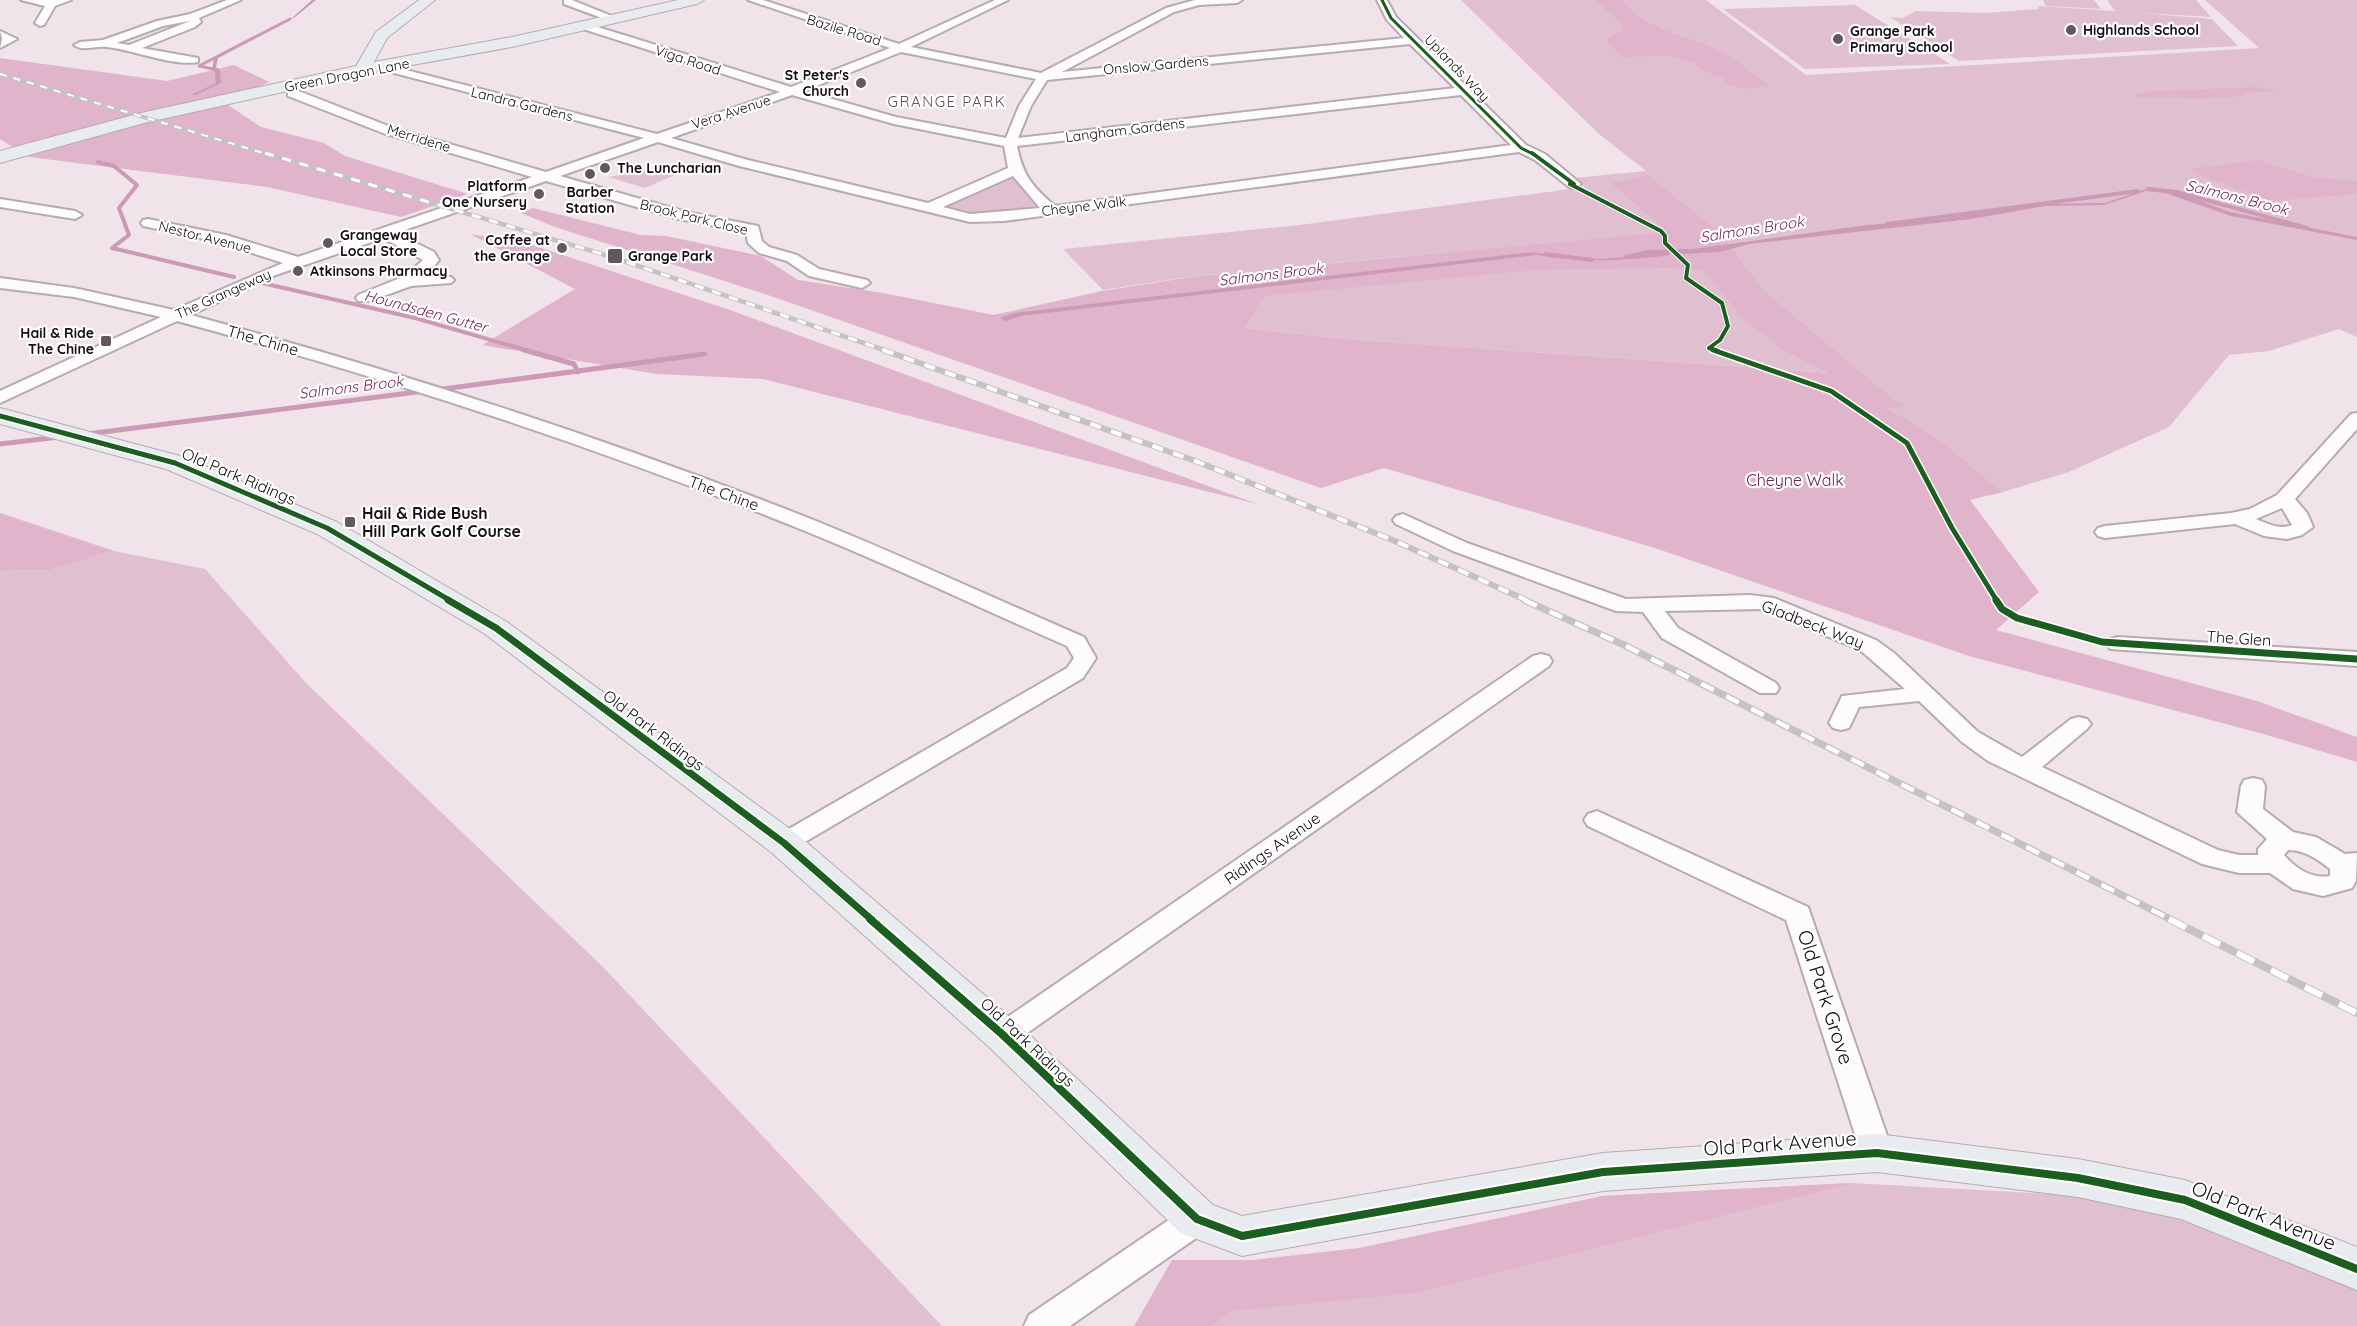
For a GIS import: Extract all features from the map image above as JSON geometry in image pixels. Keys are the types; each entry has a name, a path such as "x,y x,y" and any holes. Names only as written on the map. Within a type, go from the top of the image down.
{"street":[{"path":"26,0 51,4 66,0"},
{"path":"80,45 105,43 161,23 193,17 236,0"},
{"path":"368,68 364,65 381,35 428,0"},
{"name":"Green Dragon Lane","path":"0,157 141,118 368,68 391,66 584,26 696,0"},
{"name":"Bazile Road","path":"753,0 900,48"},
{"path":"968,0 988,6"},
{"name":"Vera Avenue","path":"453,211 655,137 794,91 900,48 1003,0"},
{"path":"1051,210 1036,197 1015,170 1010,143 1025,106 1043,77 1170,10 1199,2 1237,0"},
{"name":"Uplands Way","path":"1382,0 1391,18 1521,148 1540,157 1574,183"},
{"path":"568,2 614,19"},
{"path":"40,23 51,4"},
{"path":"130,49 191,25 196,22 193,17"},
{"name":"Viga Road","path":"584,26 794,91"},
{"path":"0,34 11,39 0,45"},
{"name":"Onslow Gardens","path":"900,48 1043,77 1414,40"},
{"path":"105,43 194,60"},
{"name":"Landra Gardens","path":"391,66 398,71 513,102 655,137"},
{"name":"Langham Gardens","path":"794,91 894,120 1010,143 1462,91"},
{"name":"Merridene","path":"292,93 387,130 548,176"},
{"name":"Cheyne Walk","path":"655,137 744,163 927,208 987,219 1521,148"},
{"path":"927,208 1015,170"},
{"name":"Brook Park Close","path":"548,176 684,216 753,229 755,243 764,250 792,258 814,273 862,283"},
{"path":"0,203 75,215"},
{"name":"The Grangeway","path":"0,398 245,282 297,262 453,211"},
{"name":"Nestor Avenue","path":"148,223 221,238 297,262"},
{"path":"364,298 408,281 429,263 429,255 384,233"},
{"path":"408,281 446,280"},
{"name":"The Chine","path":"0,283 72,291 175,315 415,384 537,424 779,514 1076,642 1085,658 1075,673 784,843"},
{"name":"Old Park Ridings","path":"0,416 175,463 327,528 496,628 784,843 1003,1035 1197,1220"},
{"path":"2104,532 2238,518 2257,513 2284,499 2357,418"},
{"path":"2238,518 2256,527 2279,534 2293,534 2303,527 2297,513 2284,499"},
{"name":"Gladbeck Way","path":"1403,520 1460,547 1624,606 1750,601 1766,603 1868,645 1886,658 1970,737 1997,755 2211,858 2239,864 2281,852 2314,846 2348,862 2343,881 2336,885 2323,887 2295,879 2281,852 2250,812 2253,786"},
{"path":"1650,606 1670,633 1768,688"},
{"name":"The Glen","path":"2118,644 2357,659"},
{"name":"Ridings Avenue","path":"1003,1035 1541,661"},
{"path":"1841,723 1850,701 1922,693"},
{"path":"2025,768 2079,724"},
{"name":"Old Park Grove","path":"1597,820 1798,914 1877,1153"},
{"name":"Old Park Avenue","path":"1197,1220 1242,1236 1399,1210 1603,1172 1877,1153 2079,1178 2185,1200 2357,1269"},
{"path":"1041,1326 1197,1220"}],"shaded area":[{"path":"312,0 316,0 295,17 218,58 216,67 220,71 221,83 196,95 191,95 216,83 215,72 212,69 214,59 292,18"},
{"path":"1461,0 1706,0 1806,75 2259,48 2205,0 2357,0 2357,337 2339,329 2269,351 2229,355 2169,427 2069,472 2003,492 1936,437 1830,373 1346,339 1244,328 1191,277 1488,248 1188,277 1103,290 1063,249 1300,225 1585,187 1574,178 1646,171 1599,134"},
{"path":"2043,0 2094,0 2101,9 2046,6"},
{"name":"Highlands School","path":"2107,0 2196,0 2211,17 2141,13 2212,19 2238,46 1959,61 1890,17 1903,18 1916,11 1986,13 2038,9 2039,6 2115,11"},
{"name":"Grange Park Primary School","path":"1855,5 1950,64 1805,69 1723,9"},
{"path":"677,166 688,169 645,188 608,177"},
{"path":"1011,176 1018,177 1040,208 972,214 940,207"},
{"path":"2151,187 2188,196 2230,212 2357,237 2357,240 2231,216 2165,193 2146,191 2104,205 2045,206 1971,219 1749,244 1720,252 1683,254 1679,251 1867,225 1943,219 2043,204 2105,203"},
{"path":"1532,252 1575,259 1605,259 1667,252 1670,255 1603,260 1570,259 1536,255 1021,316 1006,321 1000,318 1013,313"},
{"path":"114,551 205,569 306,683 602,966 942,1326 0,1326 0,571 50,570"},
{"path":"1852,1183 2124,1198 2279,1251 2357,1286 2357,1326 1213,1326 1232,1311 1602,1196"}],"green space":[{"path":"1595,0 1622,0 1630,9 1650,23 1724,53 1769,86 1745,89 1727,84 1721,77 1700,70 1695,63 1671,56 1621,57 1606,40 1622,31 1622,24"},
{"path":"0,58 167,81 234,65 269,82 225,103 261,127 324,143 345,156 468,194 401,217 267,187 29,157 0,139"},
{"path":"2259,87 2278,91 2199,99 2133,97 2139,93 2153,91"},
{"path":"2258,160 2312,177 2357,181 2357,194 2272,201 2198,175 2190,169"},
{"name":"Cheyne Walk","path":"1648,175 1718,231 1763,290 1905,407 1888,408 1936,437 2003,492 1970,500 2039,592 1996,630 2257,701 2357,737 2357,762 2260,733 1969,656 1655,548 1384,468 1321,488 762,293 555,227 521,213 533,208 641,235 666,236 761,256 798,280 883,293 994,315 1102,291 1191,277 1668,232 1611,183","holes":["1667,268 1704,270 1743,319 1785,351 1828,373 1346,339 1244,328 1264,296 1537,270"]},
{"path":"470,234 526,243 730,310 1257,504 763,379 657,374 482,345 575,289"},
{"path":"0,513 114,551 50,570 0,571"},
{"path":"1852,1183 1415,1293 1232,1311 1213,1326 1134,1326 1172,1260 1252,1260 1359,1248 1602,1196"}],"waterway":[{"name":"Houndsden Gutter","path":"218,70 199,66 290,19"},
{"name":"Houndsden Gutter","path":"98,162 114,166 137,185 119,208 129,235 112,248 234,277"},
{"name":"Salmons Brook","path":"2148,189 2177,192 2307,228"},
{"name":"Salmons Brook","path":"1887,224 2138,191"},
{"name":"Salmons Brook","path":"1626,257 1649,252 1687,251"},
{"name":"Salmons Brook","path":"1545,254 1592,260"},
{"name":"Houndsden Gutter","path":"262,283 415,318 529,351"},
{"name":"Houndsden Gutter","path":"524,350 574,364 578,371"},
{"name":"Salmons Brook","path":"578,371 705,354"},
{"name":"Salmons Brook","path":"436,390 578,371"},
{"name":"Salmons Brook","path":"87,434 425,391"},
{"name":"Salmons Brook","path":"0,444 59,437"}],"railway":[{"path":"0,74 270,155"},
{"path":"265,153 612,257 887,351"},
{"path":"883,350 1198,462 1395,541 1528,601"},
{"path":"1524,600 1624,645 2172,920"},
{"path":"2169,919 2357,1013"}],"cycle path":[{"path":"1382,0 1391,18 1521,148 1540,157 1574,184"},
{"path":"1571,182 1570,184 1661,231 1665,236 1665,243 1688,265 1686,278 1722,303 1728,326 1720,340 1709,348 1831,391 1907,443 1952,528 2002,609 2017,618 2102,642 2357,659"},
{"path":"0,416 175,463 327,528 496,628 784,843 1003,1035 1197,1219 1242,1236 1399,1210 1603,1172 1877,1153 2078,1178 2185,1200 2357,1269"}],"place":[{"name":"Highlands School","path":"2071,30"},
{"name":"Grange Park Primary School","path":"1838,39"},
{"name":"St Peter's Church","path":"861,83"},
{"name":"The Luncharian","path":"605,168"},
{"name":"Barber Station","path":"590,174"},
{"name":"Platform One Nursery","path":"539,194"},
{"name":"Grangeway Local Store","path":"328,243"},
{"name":"Coffee at the Grange","path":"562,248"},
{"name":"Grange Park","path":"615,256"},
{"name":"Atkinsons Pharmacy","path":"298,271"},
{"name":"Hail & Ride The Chine","path":"106,341"},
{"name":"Hail & Ride Bush Hill Park Golf Course","path":"350,522"}],"district":[{"name":"GRANGE PARK","path":"947,101"}]}
